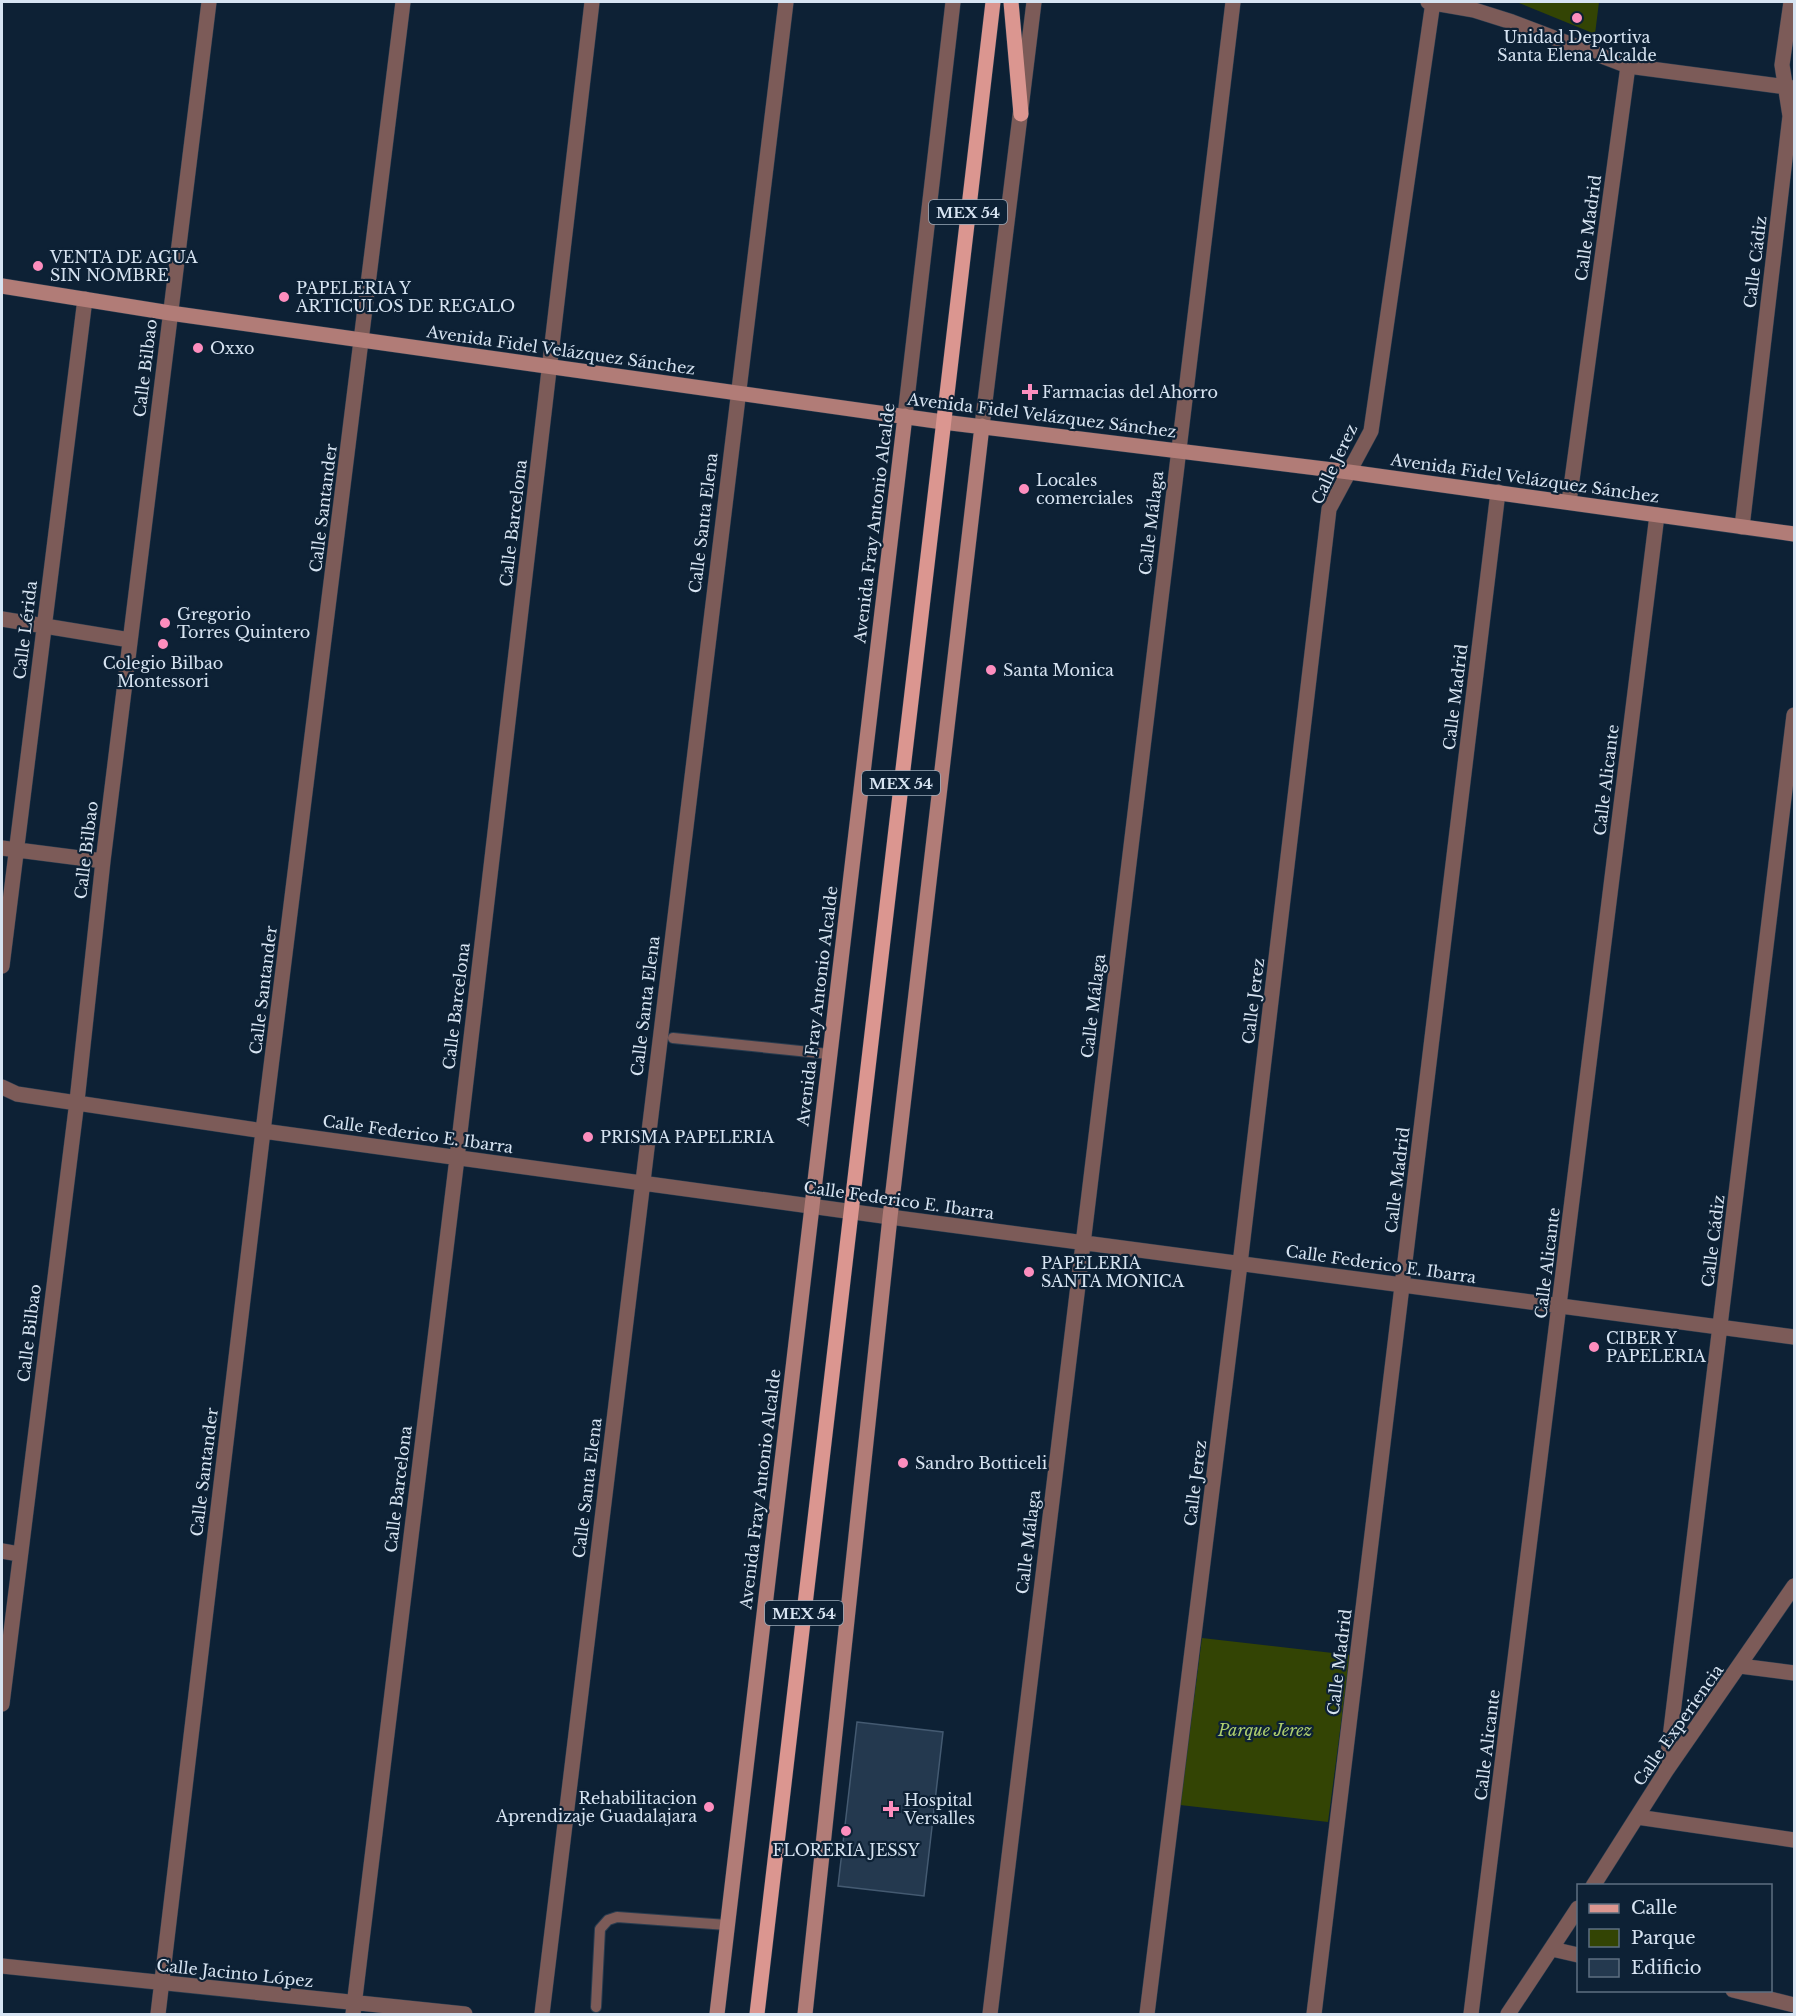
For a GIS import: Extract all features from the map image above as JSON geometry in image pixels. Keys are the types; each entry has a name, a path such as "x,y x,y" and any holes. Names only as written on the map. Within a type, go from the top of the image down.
{"main road":[{"name":"MEX 54","path":"757,2014 993,2"},
{"path":"1011,2 1021,114"}],"street":[{"name":"Calle Bilbao","path":"2,1704 209,2"},
{"name":"Calle Santander","path":"158,2014 263,1131 404,2"},
{"name":"Calle Barcelona","path":"353,2009 457,1158 592,2"},
{"name":"Calle Santa Elena","path":"542,2014 786,2"},
{"name":"Avenida Fray Antonio Alcalde","path":"717,2014 953,2"},
{"path":"805,2014 890,1217 1034,2"},
{"name":"Calle Málaga","path":"990,2014 1233,2"},
{"path":"1430,2 1474,10 1512,22 1628,66 1790,88"},
{"name":"Calle Jerez","path":"1147,2014 1240,1264 1329,509 1371,431 1430,2"},
{"name":"Calle Cádiz","path":"1742,527 1790,116 1790,88 1782,65 1791,2"},
{"name":"Calle Madrid","path":"1569,502 1628,66"},
{"name":"Avenida Fidel Velázquez Sánchez","path":"2,286 170,313 944,422 1349,472 1794,534"},
{"name":"Calle Lérida","path":"2,966 9,849 44,625 85,299"},
{"name":"Calle Madrid","path":"1314,2014 1498,492"},
{"name":"Calle Alicante","path":"1471,2014 1657,515"},
{"path":"2,619 130,640"},
{"name":"Calle Cádiz","path":"1666,1771 1794,715"},
{"path":"9,849 103,861"},
{"name":"Calle Federico E. Ibarra","path":"2,1087 18,1094 642,1184 1794,1337"},
{"path":"2,1551 19,1554"},
{"name":"Calle Experiencia","path":"1594,1884 1666,1771 1794,1586"},
{"path":"1740,1666 1794,1673"},
{"path":"1637,1817 1794,1839"},
{"path":"1508,2014 1577,1910"},
{"path":"1552,1949 1577,1955"},
{"name":"Calle Jacinto López","path":"2,1966 162,1983 353,2009 465,2014"},
{"path":"1741,1992 1794,2005"}],"lane":[{"path":"673,1038 829,1054"},
{"path":"596,2007 600,1929 608,1920 617,1917 727,1925"}],"green space":[{"name":"Unidad Deportiva Santa Elena Alcalde","path":"1512,2 1599,2 1595,34 1519,3"},
{"name":"Parque Jerez","path":"1202,1638 1350,1655 1328,1822 1180,1805"}],"building":[{"name":"Hospital Versalles","path":"857,1722 943,1732 924,1896 838,1886"}],"place":[{"name":"Unidad Deportiva Santa Elena Alcalde","path":"1577,18"},
{"name":"VENTA DE AGUA SIN NOMBRE","path":"38,266"},
{"name":"PAPELERIA Y ARTICULOS DE REGALO","path":"284,297"},
{"name":"Oxxo","path":"198,348"},
{"name":"Farmacias del Ahorro","path":"1030,392"},
{"name":"Locales comerciales","path":"1024,489"},
{"name":"Gregorio Torres Quintero","path":"165,623"},
{"name":"Colegio Bilbao Montessori","path":"163,644"},
{"name":"Santa Monica","path":"991,670"},
{"name":"PRISMA PAPELERIA","path":"588,1137"},
{"name":"PAPELERIA SANTA MONICA","path":"1029,1272"},
{"name":"CIBER Y PAPELERIA","path":"1594,1347"},
{"name":"Sandro Botticeli","path":"903,1463"},
{"name":"Rehabilitacion Aprendizaje Guadalajara","path":"709,1807"},
{"name":"Hospital Versalles","path":"891,1809"},
{"name":"FLORERIA JESSY","path":"846,1831"}]}
